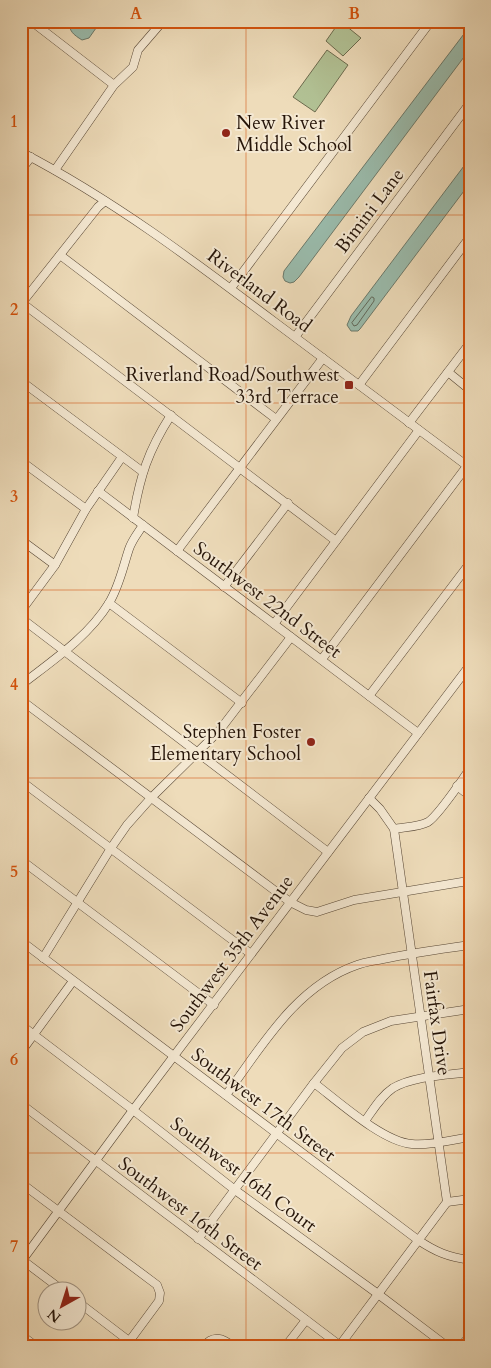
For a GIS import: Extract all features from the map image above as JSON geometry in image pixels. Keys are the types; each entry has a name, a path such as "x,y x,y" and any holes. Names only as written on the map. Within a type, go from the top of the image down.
{"street":[{"path":"21,31 30,21 114,85"},
{"path":"53,169 62,154 66,154 114,85 133,67 138,50 163,21"},
{"path":"231,288 431,21"},
{"name":"Bimini Lane","path":"295,336 470,104"},
{"name":"Riverland Road","path":"21,152 53,169 168,242 468,467"},
{"path":"21,170 31,157"},
{"path":"105,201 98,207 22,304 336,541"},
{"path":"359,385 470,237"},
{"path":"60,255 276,420"},
{"path":"409,423 470,343"},
{"path":"177,551 323,358"},
{"path":"448,372 470,390"},
{"path":"21,381 143,472"},
{"path":"133,518 143,472 156,439 171,415"},
{"path":"274,624 419,430"},
{"path":"21,610 55,565 86,509 122,457"},
{"path":"21,461 86,509"},
{"path":"322,659 468,467"},
{"name":"Southwest 22nd Street","path":"98,491 418,733"},
{"path":"224,587 288,503"},
{"path":"21,685 64,651 91,626 109,603 122,573 130,546 143,525"},
{"path":"21,540 55,565"},
{"path":"369,696 470,563"},
{"path":"109,603 242,703"},
{"path":"21,618 328,852"},
{"path":"43,958 127,825 151,798 219,731 291,637"},
{"name":"Southwest 35th Avenue","path":"22,1260 133,1110 470,665"},
{"path":"21,700 290,902 306,910 317,912 354,900 462,882 470,883"},
{"path":"394,828 428,822 470,769"},
{"path":"21,781 251,954"},
{"path":"457,786 470,796"},
{"name":"Fairfax Drive","path":"369,798 380,808 394,828 447,1202"},
{"path":"21,860 214,1005"},
{"name":"Southwest 17th Street","path":"21,941 432,1250 450,1257 470,1260"},
{"path":"226,1095 284,1016 306,995 330,978 357,965 411,953 470,945"},
{"path":"21,1052 73,981"},
{"path":"198,1239 342,1048 363,1032 391,1021 470,1009"},
{"name":"Southwest 16th Court","path":"21,1025 234,1190 448,1347"},
{"path":"365,1121 383,1097 392,1089 429,1077 470,1072"},
{"path":"314,1083 365,1121 397,1141 413,1144 470,1137"},
{"name":"Southwest 16th Street","path":"21,1104 341,1346"},
{"path":"21,1183 157,1286 160,1293 158,1301 126,1344 88,1311"},
{"path":"341,1346 447,1202 470,1199"},
{"path":"22,1260 49,1280"},
{"path":"285,1347 306,1320"},
{"path":"21,1335 36,1347"},
{"path":"460,1347 470,1336"},
{"path":"206,1344 220,1338 234,1347"}],"shaded area":[{"path":"340,21 361,38 343,56 326,41"},
{"path":"327,50 348,65 315,112 293,97"}],"water":[{"path":"70,21 101,21 89,38 82,40 72,32"},
{"path":"470,26 470,49 299,277 294,282 285,281 283,277 284,271"},
{"path":"470,158 470,183 360,329 358,331 351,331 347,325 351,316"}],"place":[{"name":"New River Middle School","path":"226,133"},
{"name":"Riverland Road/Southwest 33rd Terrace","path":"349,385"},
{"name":"Stephen Foster Elementary School","path":"311,742"}]}
